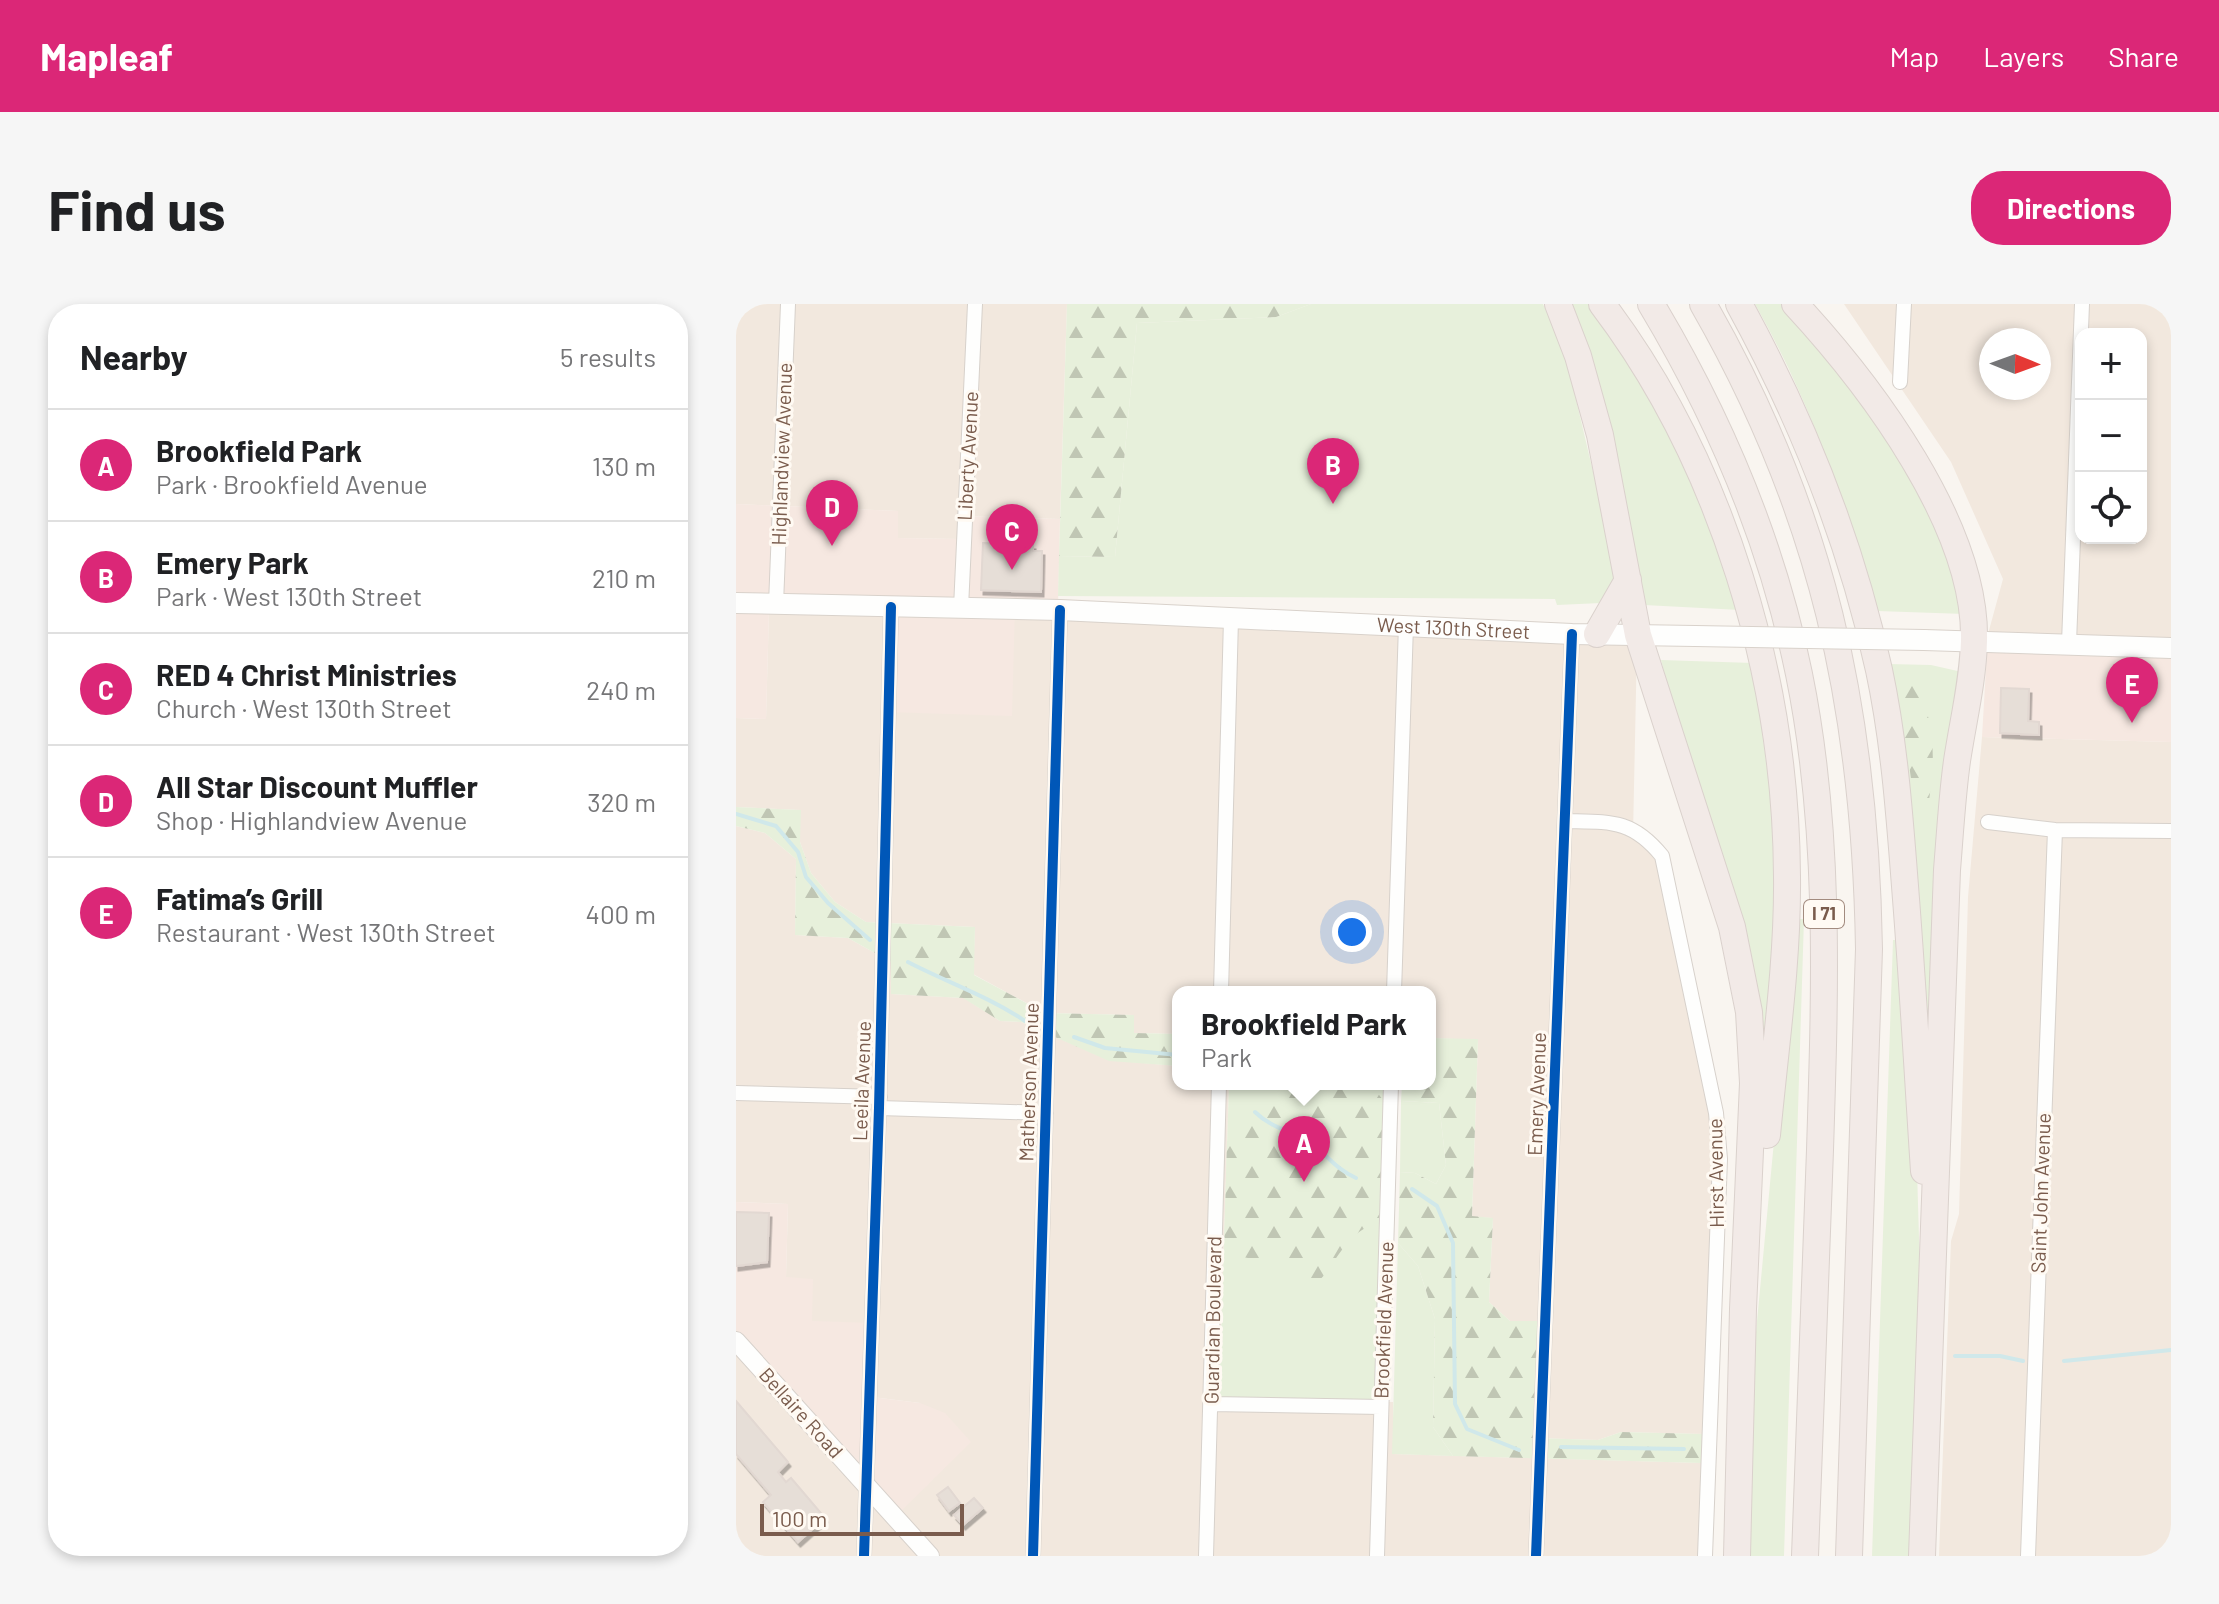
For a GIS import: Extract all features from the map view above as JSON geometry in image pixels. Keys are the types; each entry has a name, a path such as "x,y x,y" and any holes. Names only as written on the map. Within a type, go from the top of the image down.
{"highway":[{"path":"1558,304 1591,398 1638,635 1732,927 1749,1012 1753,1083 1737,1556"},
{"path":"1602,304 1659,388 1710,499 1732,560 1762,666 1782,785 1787,876 1783,963 1741,1409"},
{"name":"I 71","path":"1651,304 1700,390 1750,504 1773,573 1799,672 1815,774 1823,869 1824,1027 1805,1556"},
{"name":"I 71","path":"1703,304 1753,398 1795,499 1829,607 1858,755 1868,875 1869,979 1849,1556"},
{"path":"1739,304 1773,367 1831,505 1854,571 1879,672 1899,812 1931,1278"},
{"path":"1795,304 1880,410 1926,485 1960,561 1973,618 1974,642 1952,805 1922,1556"},
{"path":"1584,634 1628,580"}],"main road":[{"name":"West 130th Street","path":"736,603 1060,610 1584,634 2069,643 2171,648"}],"street":[{"name":"Highlandview Avenue","path":"776,604 788,304"},
{"name":"Liberty Avenue","path":"961,608 975,304"},
{"path":"1900,382 1904,304"},
{"path":"2069,643 2082,304"},
{"name":"Leeila Avenue","path":"864,1556 880,1103 891,607"},
{"name":"Matherson Avenue","path":"1033,1556 1060,610"},
{"path":"1221,986 1231,619"},
{"path":"1394,986 1406,625"},
{"name":"Emery Avenue","path":"1536,1556 1566,821 1584,634"},
{"name":"Hirst Avenue","path":"1566,821 1617,822 1649,839 1662,856 1716,1113 1720,1159 1705,1556"},
{"path":"1988,822 2055,830 2171,831"},
{"name":"Saint John Avenue","path":"2028,1556 2055,830"},
{"name":"Guardian Boulevard","path":"1206,1556 1219,1090"},
{"name":"Brookfield Avenue","path":"1377,1556 1391,1090"},
{"path":"736,1093 1046,1113"},
{"name":"Bellaire Road","path":"736,1341 930,1556"},
{"path":"1211,1404 1381,1407"}],"shaded area":[{"path":"736,304 1067,304 1060,519 960,516 959,539 898,538 898,511 736,504"},
{"path":"1844,304 2171,304 2171,641 1988,634 2003,579 1951,462"},
{"path":"736,504 898,511 898,538 959,539 960,516 1060,519 1058,606 1015,606 1012,716 886,712 886,613 769,610 766,719 736,718"},
{"path":"1015,605 1637,644 1633,835 1649,847 1662,871 1709,1111 1713,1150 1704,1434 1621,1432 1598,1440 1535,1438 1540,1321 1510,1321 1489,1302 1493,1218 1472,1217 1478,1040 1436,1038 1436,986 1172,986 1172,1034 1134,1033 1134,1015 1045,1013 973,974 975,927 866,922 835,902 811,873 800,842 800,810 736,807 736,718 766,719 769,610"},
{"path":"1988,634 2171,641 2171,742 1982,737"},
{"path":"1982,737 2171,742 2171,1556 1939,1556 1951,1241 1959,1214 1968,897"},
{"path":"736,826 765,833 796,859 795,935 848,938 891,962 891,994 964,998 1000,1021 1021,1022 1109,1060 1172,1065 1172,1090 1229,1090 1219,1397 1393,1402 1393,1454 1701,1463 1698,1556 736,1556 736,1349 828,1454 920,1403 872,1397 812,1321 786,1277 788,1204 736,1202"},
{"path":"736,1202 788,1204 786,1277 813,1279 812,1321 875,1323 872,1397 920,1403 945,1413 971,1442 891,1521 736,1349"}],"green space":[{"path":"1067,304 1311,304 1276,317 1137,323 1115,557 1059,556"},
{"path":"1311,304 1543,304 1565,353 1617,573 1601,603 1557,605 1555,599 1058,596 1059,556 1115,557 1137,323 1276,317"},
{"path":"1565,304 1593,304 1678,444 1740,610 1644,605"},
{"path":"1755,304 1786,304 1882,423 1945,544 1965,614 1877,611 1853,532 1810,416"},
{"path":"1661,660 1753,663 1778,851 1760,1136 1759,1042"},
{"path":"1888,664 1931,665 1962,672 1941,795 1934,867 1929,1091"},
{"path":"1902,679 1918,686 1929,718 1933,764 1927,813 1915,805 1897,685"},
{"path":"736,807 801,810 800,842 811,873 835,902 866,922 975,927 974,975 1045,1013 1134,1015 1134,1033 1172,1034 1172,1066 1109,1061 1021,1022 1000,1021 963,998 891,994 891,962 848,938 795,935 796,859 765,833 736,826"},
{"path":"1795,919 1804,919 1784,1556 1747,1556 1756,1332"},
{"path":"1893,940 1901,940 1917,1170 1921,1306 1912,1556 1872,1556"},
{"path":"1436,1038 1478,1039 1472,1216 1493,1218 1489,1302 1510,1321 1541,1321 1536,1438 1598,1440 1621,1432 1704,1434 1701,1463 1453,1456 1433,1427 1435,1319 1418,1266 1398,1243 1400,1172 1415,1173 1436,1184 1446,1165 1439,1103 1401,1101 1402,1090 1436,1090"},
{"path":"1229,1090 1385,1090 1377,1401 1219,1397"},
{"path":"1282,1090 1375,1090 1384,1101 1381,1223 1354,1236 1321,1278 1303,1286 1273,1265 1224,1254 1227,1141 1246,1131 1261,1107 1281,1095"},
{"path":"1401,1101 1439,1103 1446,1165 1436,1184 1415,1173 1400,1172"},
{"path":"1398,1243 1418,1266 1435,1319 1433,1427 1453,1456 1392,1454"}],"building":[{"path":"983,543 1033,545 1033,551 1042,551 1041,592 981,590"},
{"path":"2001,688 2029,689 2028,721 2039,722 2039,735 2000,733"},
{"path":"736,1212 769,1213 767,1262 736,1266"},
{"path":"736,1401 788,1462 778,1472 786,1482 791,1478 825,1518 798,1542 763,1502 771,1495 736,1454"},
{"path":"948,1487 960,1503 949,1511 937,1495"},
{"path":"974,1498 983,1508 963,1525 954,1515"}],"waterway":[{"path":"736,814 776,826 798,852 806,877 828,903 870,940"},
{"path":"908,962 1025,1021"},
{"path":"1074,1037 1105,1048 1172,1054"},
{"path":"1255,1112 1269,1123 1309,1142 1356,1178"},
{"path":"1412,1189 1437,1206 1453,1243 1455,1404 1467,1429 1519,1450"},
{"path":"2064,1361 2171,1350"},
{"path":"1955,1356 2000,1356 2023,1361"},
{"path":"1561,1447 1684,1449"}],"cycle path":[{"path":"864,1556 891,607"},
{"path":"1033,1556 1060,610"},
{"path":"1536,1556 1572,634"}],"place":[{"name":"Emery Park","path":"1333,504"},
{"name":"All Star Discount Muffler","path":"832,546"},
{"name":"RED 4 Christ Ministries","path":"1012,570"},
{"name":"Fatima’s Grill","path":"2132,723"},
{"name":"Brookfield Park","path":"1304,1182"}]}
